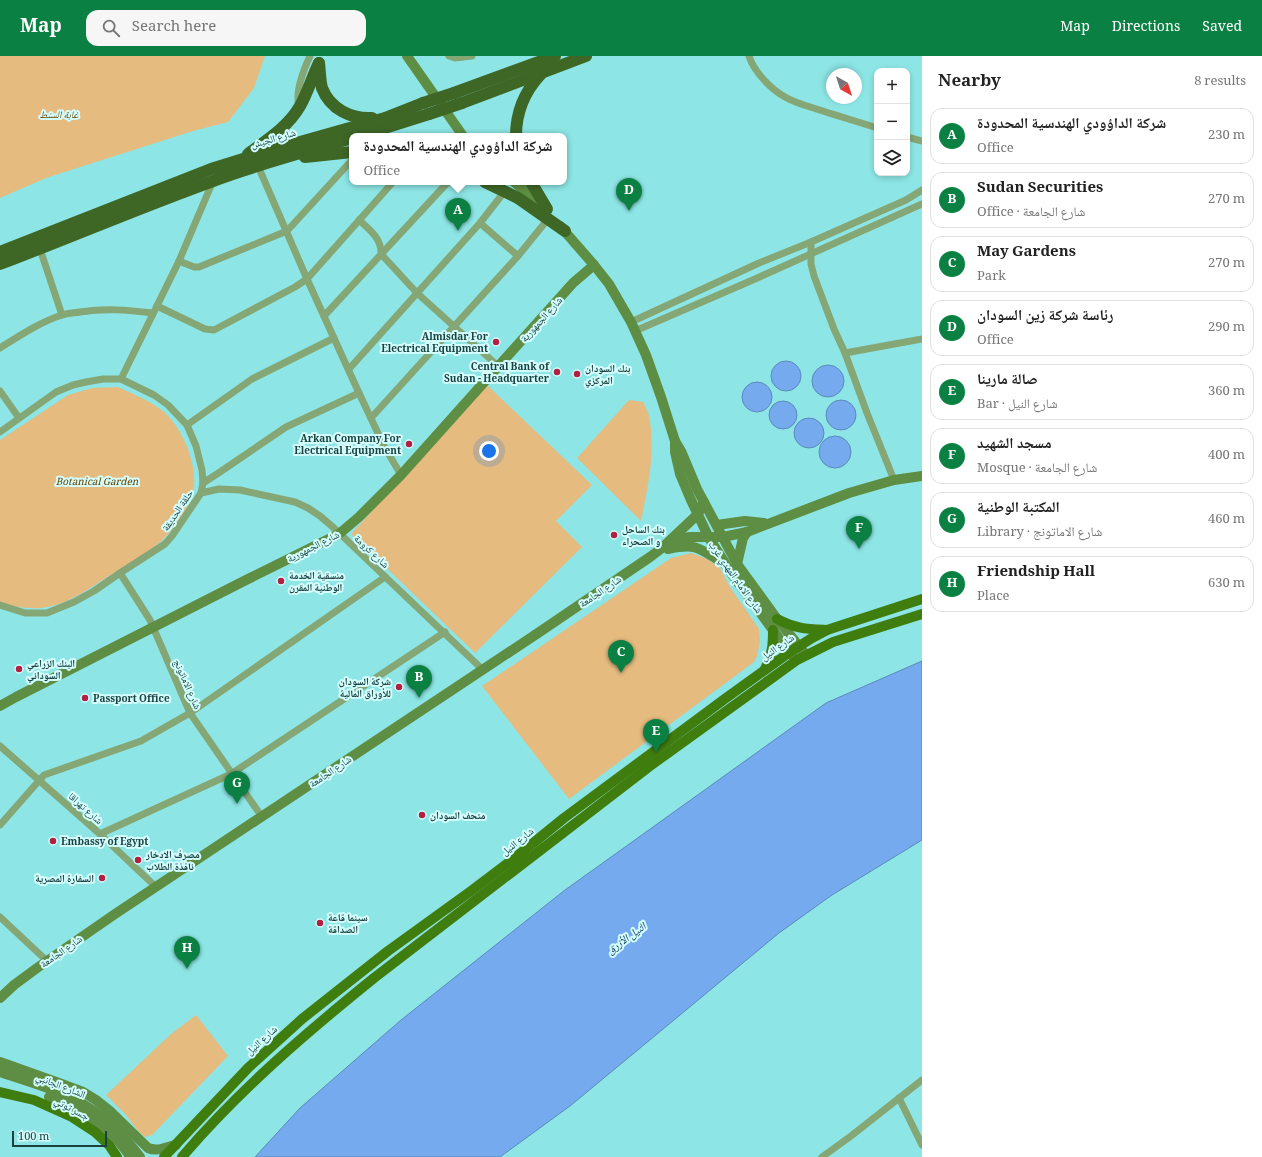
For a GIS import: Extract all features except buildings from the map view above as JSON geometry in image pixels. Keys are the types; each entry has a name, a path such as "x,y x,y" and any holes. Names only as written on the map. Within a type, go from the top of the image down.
{"highway":[{"name":"شارع الجيش","path":"366,133 426,109 454,93 555,56"},
{"name":"شارع الجيش","path":"0,252 181,180 241,160 385,118 462,103 586,56"},
{"path":"241,160 286,125 300,106 317,58"},
{"path":"317,58 322,88 332,105 350,116 365,119 385,118"},
{"path":"516,133 516,123 522,102 532,83 542,73"},
{"path":"0,264 214,181 311,149 349,139"},
{"path":"282,159 349,152"},
{"path":"492,185 547,214 565,231"},
{"path":"532,185 547,214"}],"main road":[{"path":"407,56 461,133"},
{"path":"517,185 547,214"},
{"name":"شارع الامام المهدي غرب","path":"565,231 594,264 609,284 631,322 646,355 675,441 682,451 697,489 737,564 777,619 806,655"},
{"name":"شارع الجمهورية","path":"0,706 16,696 339,534 364,512 401,475 573,283 594,264"},
{"name":"شارع الامام المهدي غرب","path":"675,441 674,452 680,474 709,538 726,565 773,630 797,660"},
{"name":"شارع الجامعة","path":"660,549 681,539 690,537 723,537 747,532 849,493 894,480 922,476"},
{"name":"شارع الجامعة","path":"0,998 14,985 47,961 483,670 660,549 698,514 704,502"},
{"name":"شارع الجامعة","path":"717,525 745,521 768,523"},
{"path":"737,564 743,538 747,532"},
{"path":"660,549 694,546 726,565"},
{"name":"شارع النيل","path":"729,702 765,670 799,646 827,630 922,599"},
{"path":"906,604 912,617"},
{"name":"شارع النيل","path":"182,1157 200,1135 273,1063 564,818 729,702 797,660 833,642 922,614"},
{"path":"777,619 789,626 827,630"},
{"path":"765,670 771,657 773,630"},
{"name":"شارع النيل","path":"164,1157 264,1052 302,1019 388,951 475,894"},
{"path":"388,951 397,960"},
{"path":"264,1052 273,1063"},
{"name":"الشارع الجانبي","path":"0,1062 83,1092 112,1112 148,1148 158,1150 176,1145"},
{"name":"جسر توتي","path":"0,1072 63,1094 86,1106 111,1124 125,1138 140,1157"},
{"name":"جسر توتي","path":"0,1079 76,1108 90,1117 112,1135 131,1157"},
{"path":"0,1092 34,1100 72,1117 95,1132 109,1145 117,1157"}],"street":[{"path":"449,56 455,58 472,56"},
{"path":"749,56 755,69 767,82 785,97 803,105 874,127"},
{"path":"910,138 922,141"},
{"path":"179,261 194,267 199,267 287,232 349,163"},
{"path":"258,166 359,394 384,446 401,475"},
{"path":"121,379 179,261 214,181"},
{"path":"157,306 205,329 214,330 295,287 307,279 390,185"},
{"path":"324,316 445,185"},
{"path":"631,322 775,256 811,242 906,200 922,190"},
{"path":"349,369 480,222 505,191"},
{"path":"635,332 922,204"},
{"path":"371,418 518,256 547,214"},
{"path":"359,220 377,238 380,243 381,254 417,293 498,366"},
{"path":"480,222 518,256"},
{"path":"811,242 811,264 814,276 894,480"},
{"path":"40,248 62,315"},
{"path":"775,256 779,268"},
{"path":"0,348 22,334 62,315 98,309 153,313"},
{"path":"187,425 252,379 334,338"},
{"path":"845,353 922,339"},
{"name":"حلقة الحديقة","path":"0,432 56,392 73,385 86,382 103,379 121,379 154,395 168,405 187,425 196,446 202,470 203,482 201,493 165,544 94,591 74,602 47,613 25,613 0,607"},
{"path":"0,391 19,418"},
{"path":"203,482 286,427 359,394"},
{"name":"شارع كرومة","path":"201,493 219,490 240,490 295,502 308,508 320,516 445,632 483,670"},
{"name":"شارع الاماتونج","path":"120,573 146,613 190,713 262,817"},
{"path":"0,825 42,776 141,741 190,713 385,577"},
{"path":"100,834 232,774 445,632"},
{"name":"شارع تهراقا","path":"0,746 100,834 156,887"},
{"path":"0,917 47,961"},
{"path":"822,1157 922,1080"},
{"path":"899,1098 922,1145"}],"green space":[{"name":"غابة السنط","path":"0,56 265,56 254,88 228,122 193,131 46,178 0,198"},
{"path":"487,385 592,485 556,521 582,547 475,653 351,534"},
{"name":"Botanical Garden","path":"118,387 158,407 177,427 188,449 194,472 192,497 171,530 156,546 72,599 42,608 16,607 0,602 0,440 68,395 92,388"},
{"path":"629,400 643,402 649,414 651,429 652,442 650,468 641,521 577,458"},
{"path":"691,553 707,559 720,568 730,587 759,629 760,642 757,656 754,662 569,799 482,686 671,558"},
{"path":"196,1015 228,1056 152,1135 145,1137 106,1095 171,1034"}],"water":[{"path":"786,361 797,365 801,376 797,387 786,391 775,387 771,376 775,365"},
{"path":"825,365 831,365 840,369 844,381 840,393 831,397 825,397 816,393 812,384 812,378 816,369"},
{"path":"757,382 768,386 772,397 768,408 757,412 746,408 742,397 746,386"},
{"path":"841,400 852,404 856,415 852,426 841,430 830,426 826,415 830,404"},
{"path":"783,401 793,405 797,415 793,425 783,429 773,425 769,415 773,405"},
{"path":"809,418 820,422 824,433 820,444 809,448 798,444 794,433 798,422"},
{"path":"835,436 844,439 848,443 851,452 848,461 844,465 835,468 826,465 822,461 819,452 822,443 826,439"},
{"name":"النيل الأزرق","path":"922,661 922,840 832,895 779,933 570,1106 500,1157 255,1157 300,1108 401,1020 565,890 826,703"}],"place":[{"name":"رئاسة شركة زين السودان","path":"629,211"},
{"name":"شركة الداؤودي الهندسية المحدودة","path":"458,231"},
{"name":"Almisdar For Electrical Equipment","path":"496,342"},
{"name":"Central Bank of Sudan - Headquarter","path":"557,372"},
{"name":"بنك السودان المركزي","path":"577,374"},
{"name":"Arkan Company For Electrical Equipment","path":"409,444"},
{"name":"بنك الساحل و الصحراء","path":"614,535"},
{"name":"مسجد الشهيد","path":"859,549"},
{"name":"منسقية الخدمة الوطنية المقرن","path":"281,581"},
{"name":"البنك الزراعي السوداني","path":"19,669"},
{"name":"May Gardens","path":"621,673"},
{"name":"شركة السودان للأوراق المالية","path":"399,687"},
{"name":"Passport Office","path":"85,698"},
{"name":"Sudan Securities","path":"419,698"},
{"name":"صالة مارينا","path":"656,752"},
{"name":"المكتبة الوطنية","path":"237,804"},
{"name":"متحف السودان","path":"422,815"},
{"name":"Embassy of Egypt","path":"53,841"},
{"name":"مصرف الادخار نافذة الطلاب","path":"138,860"},
{"name":"السفارة المصرية","path":"102,878"},
{"name":"سينما قاعة الصداقة","path":"320,923"},
{"name":"Friendship Hall","path":"187,969"}]}
